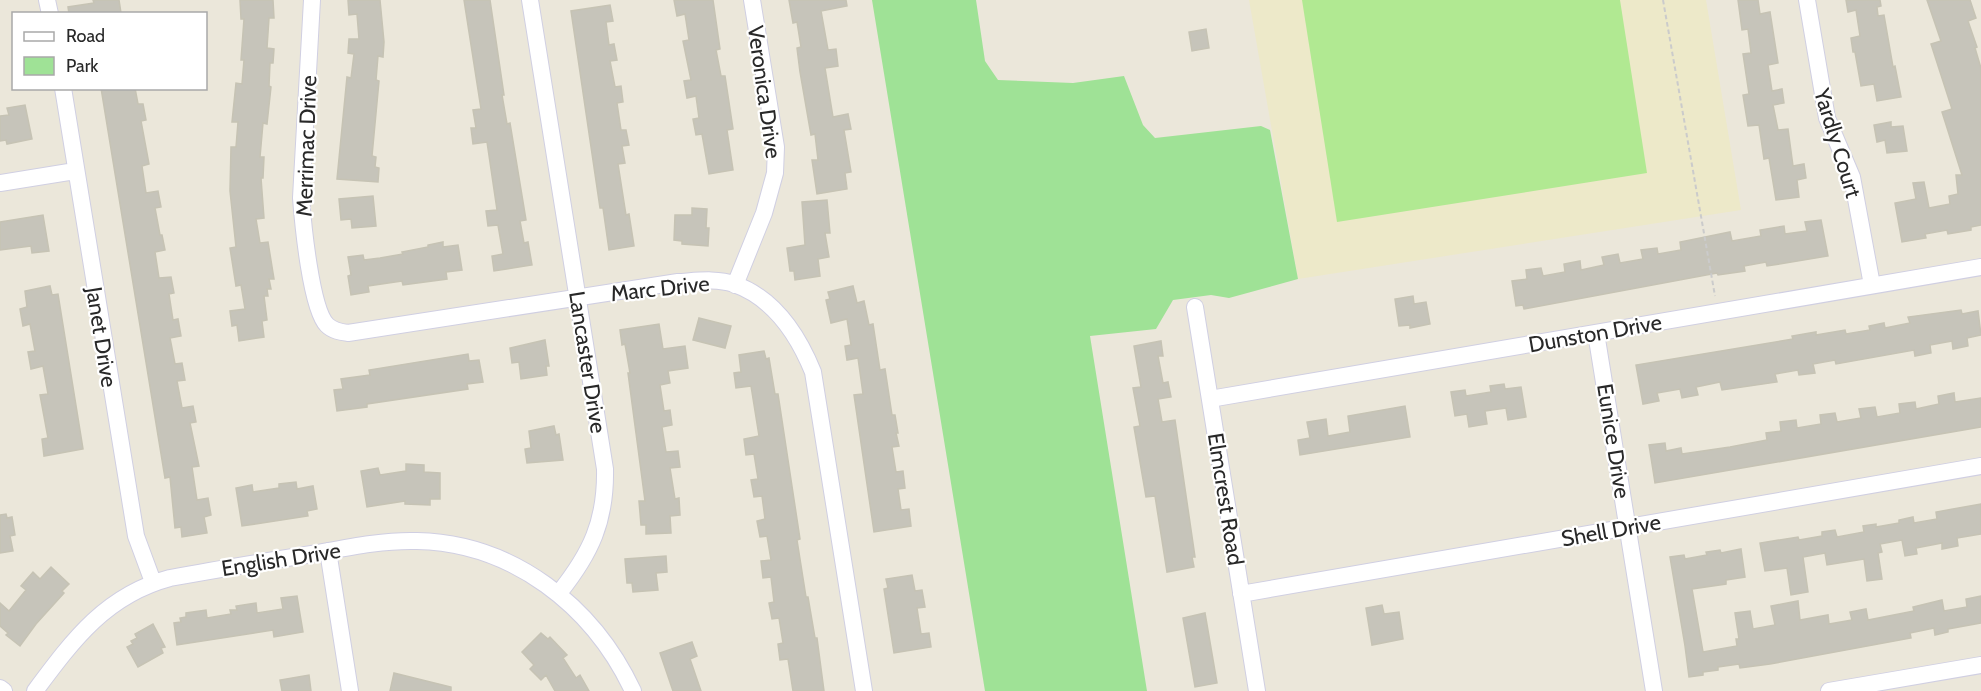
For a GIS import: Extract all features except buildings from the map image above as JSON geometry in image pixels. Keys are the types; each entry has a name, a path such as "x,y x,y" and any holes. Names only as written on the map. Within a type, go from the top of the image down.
{"street":[{"name":"Merrimac Drive","path":"312,0 301,198 303,226 316,304 326,324"},
{"name":"Lancaster Drive","path":"530,0 604,461 604,494 600,523 593,543 560,593"},
{"name":"Veronica Drive","path":"735,285 764,213 776,173 776,147 752,0"},
{"name":"Yardly Court","path":"1807,0 1827,118 1852,177 1872,285"},
{"name":"Janet Drive","path":"63,90 136,536 153,582"},
{"path":"0,183 75,171"},
{"name":"Dunston Drive","path":"1210,399 1981,267"},
{"name":"Marc Drive","path":"326,324 339,332 348,333 678,282 704,281 735,285 769,305 786,322 802,344 813,372 864,691"},
{"name":"Elmcrest Road","path":"1196,307 1257,691"},
{"name":"Eunice Drive","path":"1596,333 1654,691"},
{"name":"Shell Drive","path":"1241,594 1981,466"},
{"name":"English Drive","path":"35,691 70,645 114,603 134,590 170,578 328,551 401,541 429,542 494,555 512,563 560,593"},
{"path":"328,551 350,691"},
{"path":"560,593 605,642 633,691"},
{"path":"1830,691 1981,665"},
{"path":"0,688 4,691"}],"path":[{"path":"1663,0 1714,296"}],"shaded area":[{"path":"1249,0 1706,0 1741,210 1298,279"}],"green space":[{"path":"872,0 976,0 985,61 998,80 1073,83 1124,76 1143,125 1155,138 1261,126 1270,130 1298,279 1229,298 1211,295 1173,300 1156,329 1090,336 1147,691 985,691"},
{"path":"1302,0 1620,0 1647,173 1337,222"}]}
